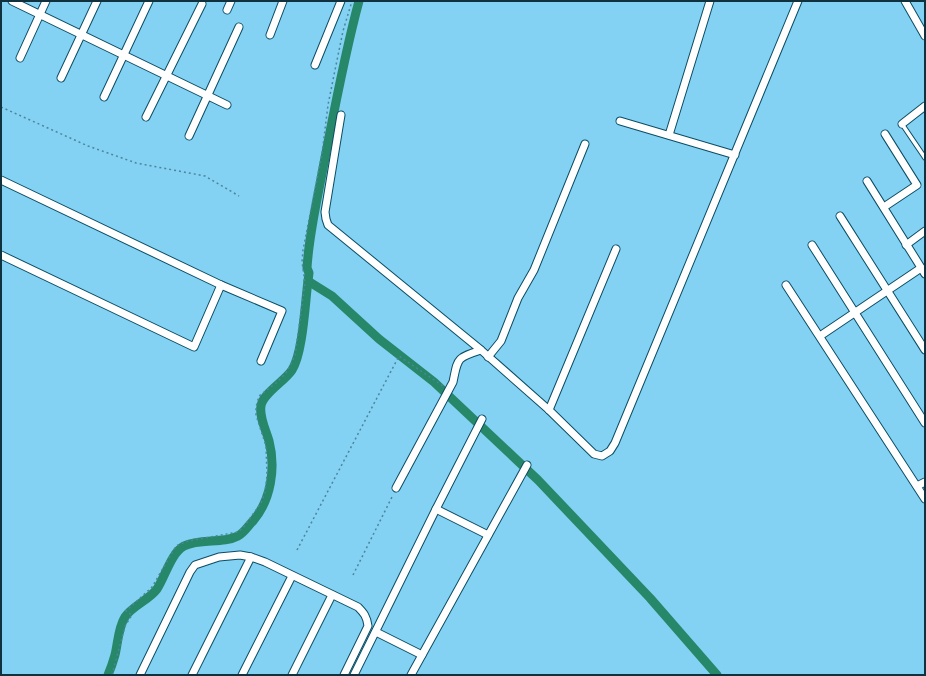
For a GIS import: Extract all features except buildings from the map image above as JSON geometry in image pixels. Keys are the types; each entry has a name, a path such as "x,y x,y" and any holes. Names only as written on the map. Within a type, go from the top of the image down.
{"street":[{"path":"12,1 227,104"},
{"path":"20,58 46,1"},
{"path":"61,78 97,1"},
{"path":"104,97 149,1"},
{"path":"227,10 231,1"},
{"path":"270,35 283,1"},
{"path":"315,66 341,1"},
{"path":"669,135 710,1"},
{"path":"341,115 326,212 328,225 481,350 549,410 594,454 602,456 610,451 615,443 798,1"},
{"path":"904,1 925,36"},
{"path":"146,117 202,4"},
{"path":"188,136 239,27"},
{"path":"902,124 925,106"},
{"path":"620,121 735,155"},
{"path":"884,207 917,185 885,134"},
{"path":"488,357 501,341 520,294 534,270 585,144"},
{"path":"1,180 221,285 282,311 261,361"},
{"path":"820,336 887,291 923,271 867,181"},
{"path":"840,216 925,350"},
{"path":"906,245 925,231"},
{"path":"812,245 925,424"},
{"path":"549,410 616,249"},
{"path":"1,255 194,347 221,285"},
{"path":"786,285 925,499"},
{"path":"396,488 453,382 456,365 462,357 481,350"},
{"path":"354,675 482,419"},
{"path":"411,675 527,465"},
{"path":"917,486 925,482"},
{"path":"436,509 488,535"},
{"path":"140,675 190,572 195,565 219,557 240,555 265,562 358,607 367,619 368,626 344,675"},
{"path":"192,675 251,557"},
{"path":"242,675 292,576"},
{"path":"292,675 332,594"},
{"path":"376,632 422,655"}],"lane":[{"path":"902,124 925,158"}],"path":[{"path":"1,107 88,146 136,163 205,176 239,196"},
{"path":"297,550 399,356 448,390"},
{"path":"353,575 396,488"}],"waterway":[{"path":"108,675 115,655 118,636 125,617 154,593 179,549 197,542 225,540 240,535 259,513 268,494 272,473 272,462 269,441 261,415 261,406 262,401 269,392 292,370 299,352 309,273 307,268 308,255 314,218 340,84 359,1"},
{"path":"308,281 332,296 379,339 434,382 538,480 650,598 717,675"}]}
